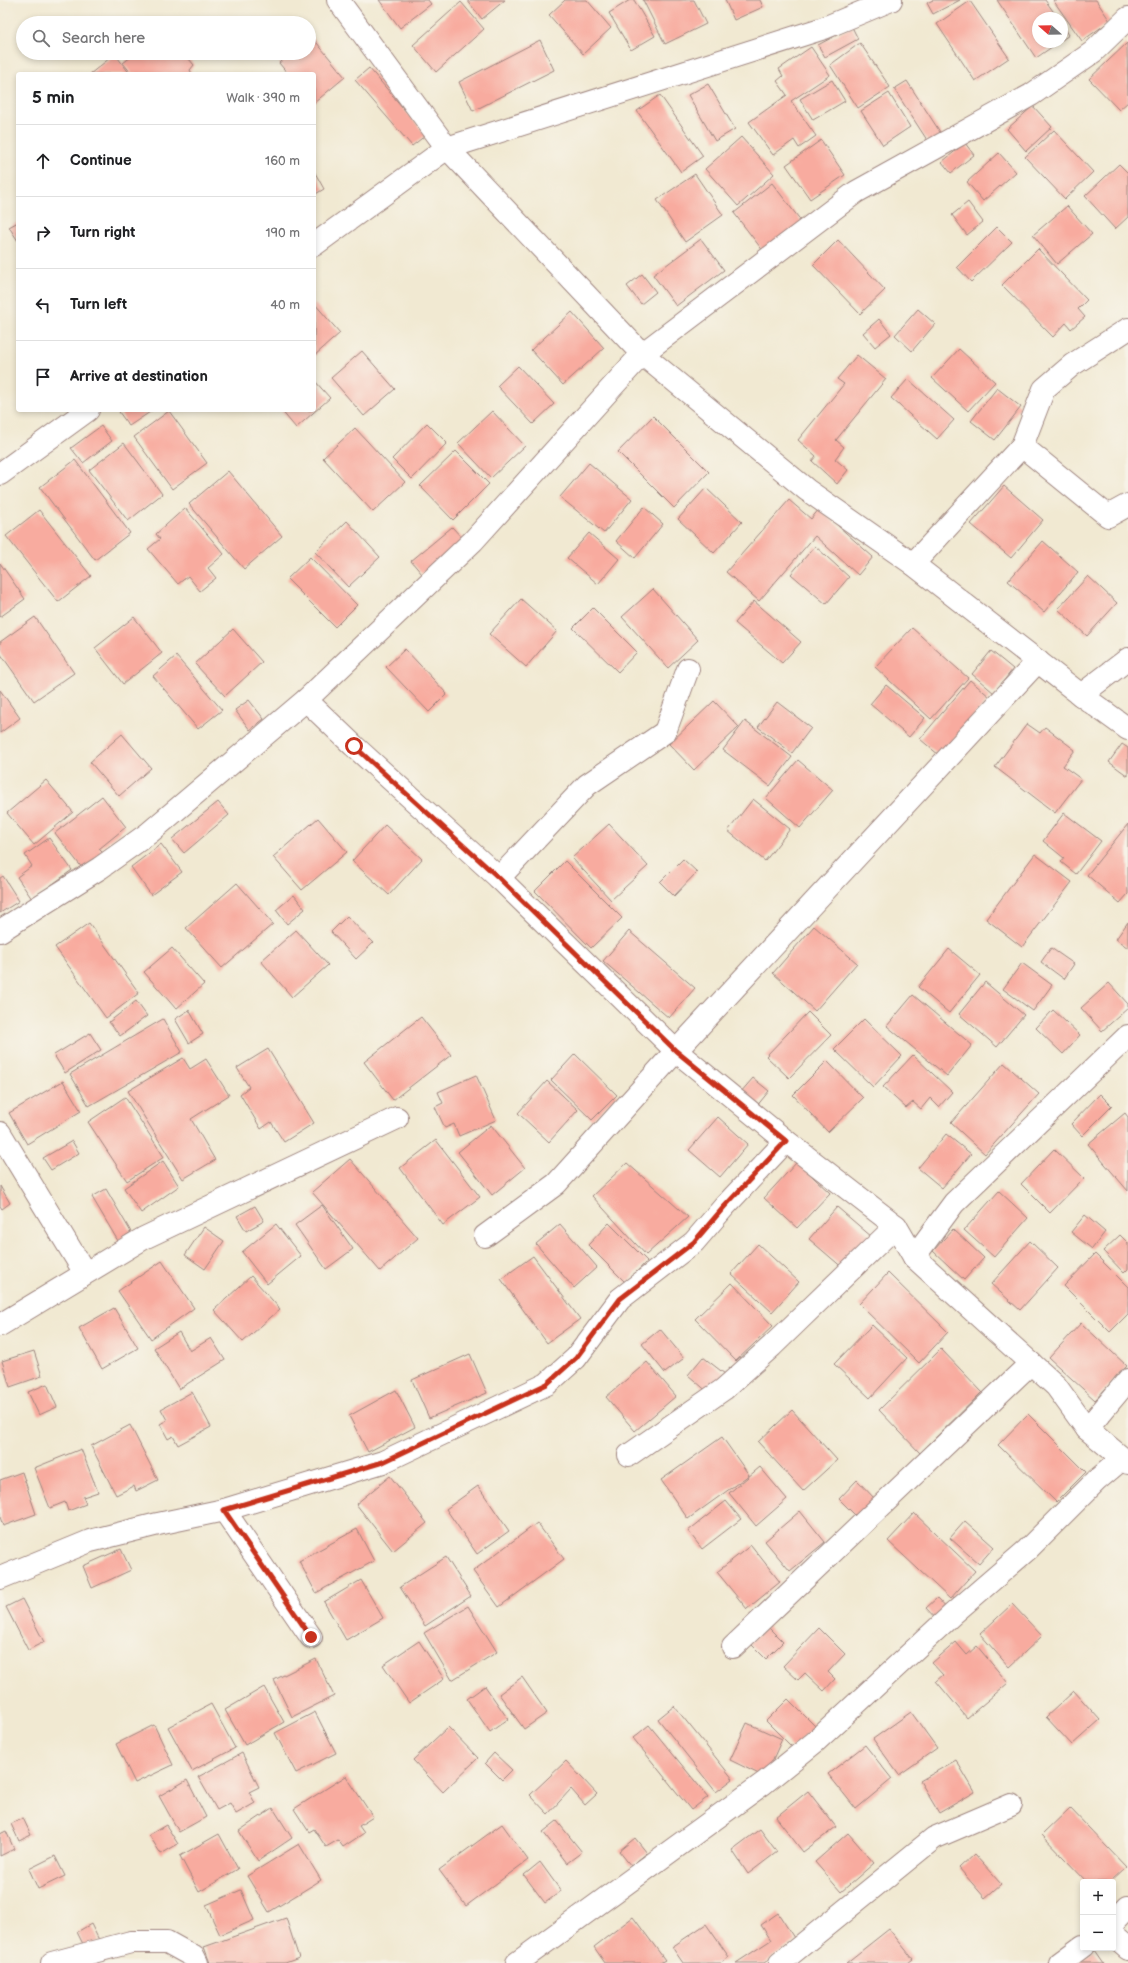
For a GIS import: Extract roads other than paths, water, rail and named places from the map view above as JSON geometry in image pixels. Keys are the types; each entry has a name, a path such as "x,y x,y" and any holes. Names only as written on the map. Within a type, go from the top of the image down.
{"street":[{"path":"338,0 447,148 642,354 807,490 913,564 1081,695 1128,729"},
{"path":"316,244 447,148 824,28 891,0"},
{"path":"0,931 100,868 149,833 306,700 473,541 642,354 856,192 1031,95 1094,52 1128,18"},
{"path":"913,564 1022,446 1044,390 1072,365 1128,329"},
{"path":"0,474 85,412"},
{"path":"1022,446 1108,516 1128,505"},
{"path":"1081,695 1128,659"},
{"path":"484,1236 556,1184 676,1051 1038,661"},
{"path":"499,878 587,785 665,732 688,669"},
{"path":"306,700 354,746 499,878 676,1051 786,1141 896,1226 914,1257 1056,1386 1087,1429 1125,1461 1097,1480 1027,1550 954,1613 815,1742 764,1783 517,1963"},
{"path":"914,1257 954,1203 1128,1036"},
{"path":"0,1325 144,1238 397,1118"},
{"path":"0,1133 85,1273"},
{"path":"0,1578 90,1541 158,1524 224,1510 383,1462 547,1384 576,1358 620,1299 694,1242 724,1207 786,1141"},
{"path":"629,1455 724,1389 772,1346 896,1226"},
{"path":"733,1647 1031,1363"},
{"path":"1087,1429 1128,1380"},
{"path":"224,1510 311,1637"},
{"path":"780,1963 934,1838 1011,1805"},
{"path":"1116,1920 1128,1907"},
{"path":"1116,1939 1128,1949"},
{"path":"52,1963 131,1942 167,1942 194,1957 197,1963"},
{"path":"1060,1963 1080,1948"}]}
